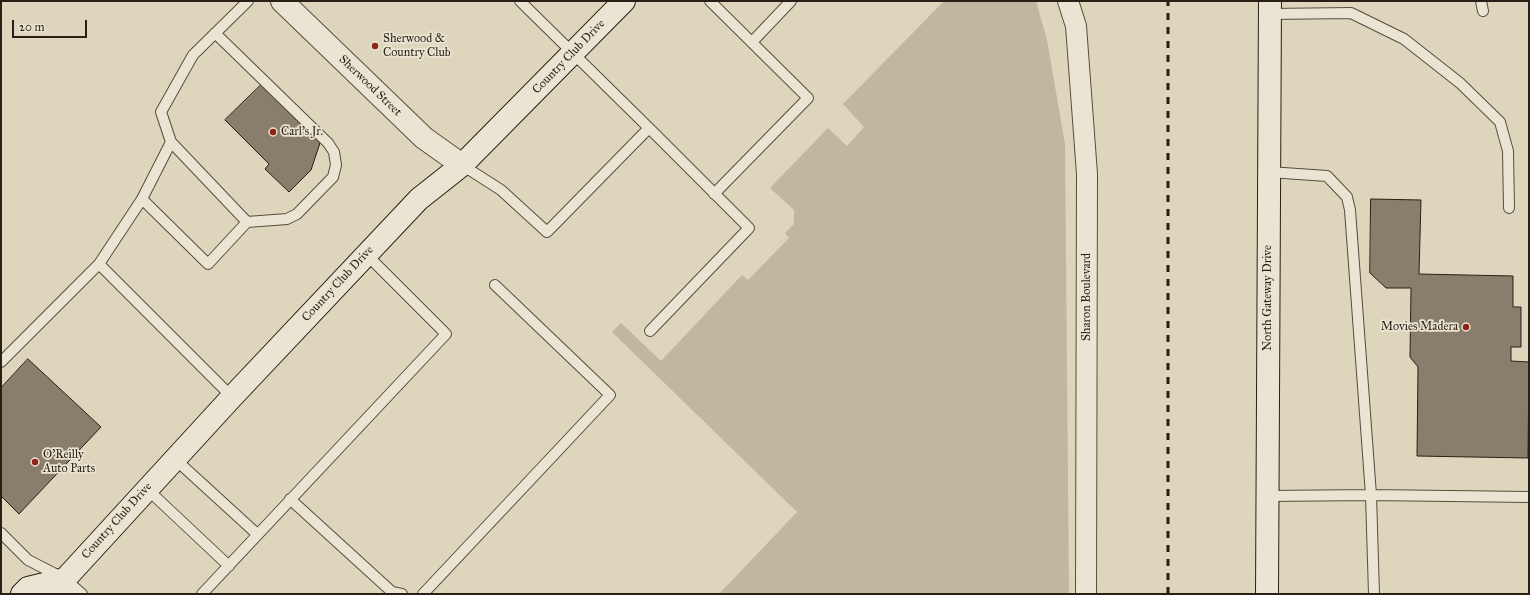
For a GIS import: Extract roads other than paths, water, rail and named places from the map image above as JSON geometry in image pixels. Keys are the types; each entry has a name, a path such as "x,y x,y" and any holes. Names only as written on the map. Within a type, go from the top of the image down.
{"main road":[{"name":"Sherwood Street","path":"282,1 424,138 462,165"},
{"name":"Country Club Drive","path":"63,587 147,489 419,199 462,165 624,1"},
{"name":"North Gateway Drive","path":"1267,594 1270,8"},
{"path":"22,594 28,588 63,587"}],"street":[{"name":"Sharon Boulevard","path":"1068,1 1076,26 1087,174 1086,594"}],"lane":[{"path":"248,1 193,55 161,112 171,142 248,222"},
{"path":"520,1 750,228 650,331"},
{"path":"710,1 808,98 714,194"},
{"path":"752,42 792,1"},
{"path":"1270,8 1351,13 1404,39 1460,83 1500,122 1508,151 1509,208"},
{"path":"142,199 208,264 248,222 288,219 297,214 333,177 336,165 334,152 328,143 215,33"},
{"path":"462,165 501,190 547,232 649,128"},
{"path":"1,362 99,264 142,199 171,142"},
{"path":"1269,172 1327,176 1346,197 1350,210 1371,495 1374,594"},
{"path":"202,594 446,334 367,254"},
{"path":"99,264 232,397"},
{"path":"423,594 610,395 495,285"},
{"path":"175,459 257,534"},
{"path":"147,489 229,566"},
{"path":"1267,496 1371,495 1529,497"},
{"path":"290,499 392,592 402,594"},
{"path":"1,533 28,560 63,587 82,594"}],"railway":[{"path":"1168,1 1168,594"}],"place":[{"name":"Sherwood & Country Club","path":"375,46"},
{"name":"Carl's Jr.","path":"273,132"},
{"name":"Movies Madera","path":"1466,327"},
{"name":"O'Reilly Auto Parts","path":"35,462"}]}
